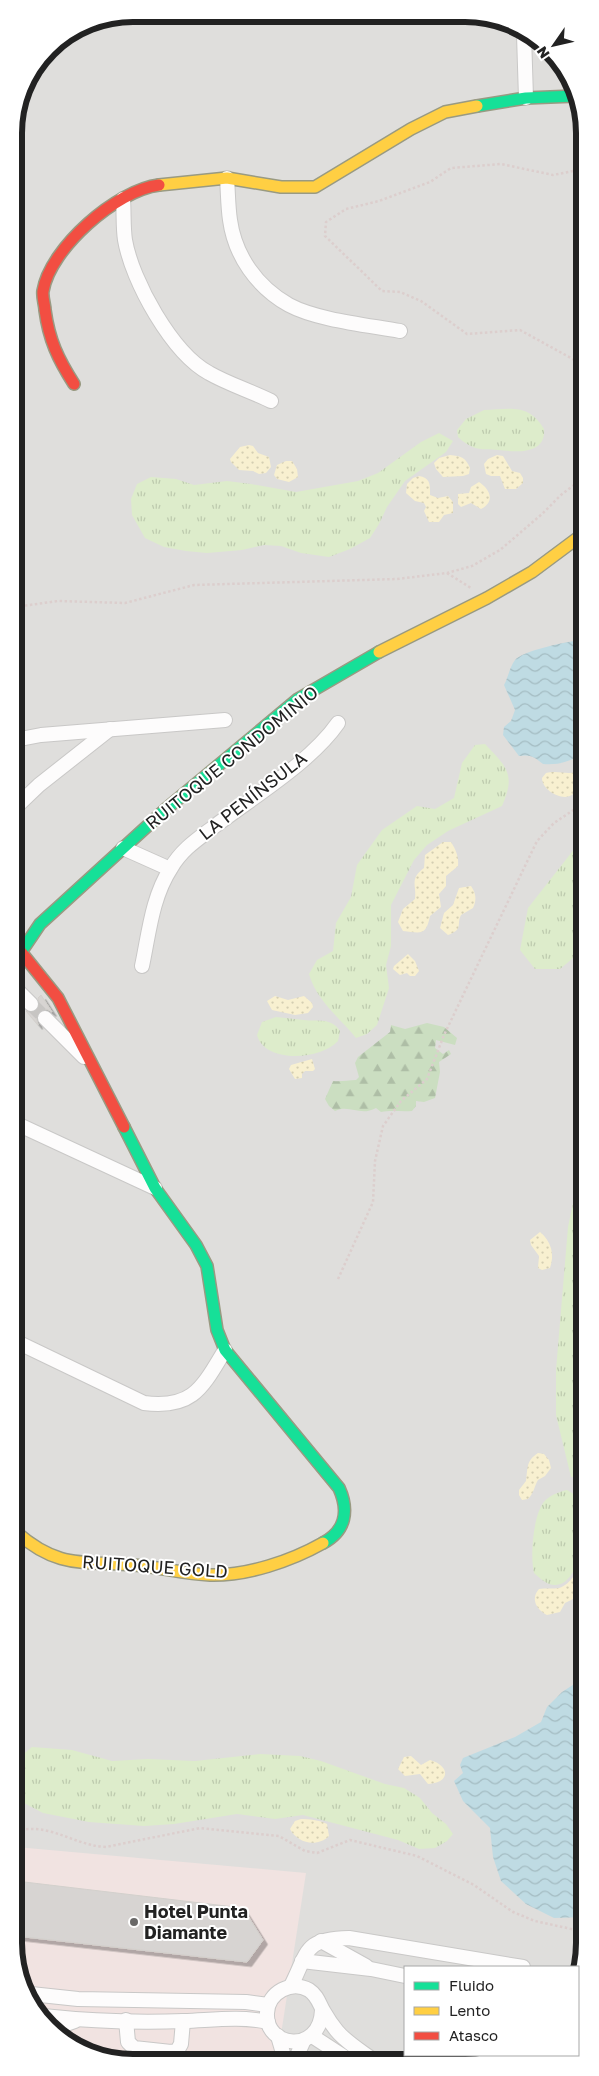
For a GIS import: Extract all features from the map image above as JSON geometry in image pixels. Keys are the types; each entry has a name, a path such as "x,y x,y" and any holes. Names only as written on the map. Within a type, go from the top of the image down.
{"street":[{"path":"524,39 526,98"},
{"path":"74,384 58,359 50,337 43,292 51,271 69,243 90,221 123,198 149,186 227,178 281,188 315,187 445,112 526,98 570,96"},
{"path":"227,178 230,221 237,248 249,271 268,289 289,305 316,315 400,331"},
{"path":"123,198 125,241 136,273 152,307 176,345 207,372 271,401"},
{"name":"RUITOQUE CONDOMINIO","path":"23,950 40,924 166,808 298,699 366,658 487,598 532,572 576,540"},
{"path":"23,739 110,729 225,720"},
{"name":"LA PENÍNSULA","path":"142,966 154,906 170,869 183,850 294,767 327,737 338,724"},
{"path":"23,801 39,785 110,729"},
{"path":"123,848 170,869"},
{"name":"RUITOQUE GOLD","path":"22,1537 33,1547 54,1558 80,1562 137,1565 218,1575 244,1572 272,1565 329,1540 338,1532 344,1522 346,1510 344,1498 339,1488 225,1350 217,1330 207,1266 196,1245 155,1188 58,998 23,962"},
{"path":"23,996 31,1004"},
{"name":"RUITOQUE GOLD","path":"45,1018 91,1064"},
{"name":"RUITOQUE GOLD","path":"22,1126 155,1188"},
{"path":"22,1345 144,1403 160,1405 178,1403 193,1395 206,1382 225,1350"},
{"path":"291,1986 307,1951 321,1940 349,1938 516,1966"},
{"path":"321,1940 371,1969"},
{"path":"302,1963 371,1969 404,1976"},
{"path":"302,1963 310,1991"},
{"path":"283,2054 278,2036 268,2022 268,2005 273,1996 291,1986 301,1987 310,1991 318,1999 322,2010 338,2033 365,2054"},
{"path":"35,1995 78,2000 246,2002 268,2005"},
{"path":"299,2054 308,2038 318,2029 322,2020 322,2010"},
{"path":"51,2017 80,2020 183,2021 243,2018 268,2022"},
{"path":"60,2026 80,2020"},
{"path":"126,2020 128,2042 134,2048 171,2052 176,2051 181,2044 183,2021"},
{"path":"278,2036 295,2042 308,2038 338,2054"}],"path":[{"path":"576,170 553,175 501,164 451,168 430,182 379,201 346,209 326,222 325,236 382,291 400,292 421,301 467,334 520,330 576,361"},
{"path":"23,606 58,601 125,603 194,585 397,579 447,572 472,566 500,550 576,483"},
{"path":"447,572 487,598"},
{"path":"338,1279 373,1202 375,1161 383,1126 401,1101 427,1079 444,1035 537,841 554,823 576,808"},
{"path":"22,1829 33,1828 48,1831 91,1846 106,1846 200,1828 279,1836 305,1851 317,1853 350,1840 417,1856 474,1885 513,1912 535,1921 576,1930"}],"shaded area":[{"path":"466,22 494,26 529,42 529,70 557,70 573,105 576,126 576,1950 574,1966 404,1966 404,2054 133,2054 98,2048 29,1979 22,1943 23,126 26,105 37,78 60,50 78,37 98,28 112,25 126,23"},
{"path":"22,1848 306,1873 278,2054 133,2054 98,2048 84,2042 60,2026 45,2010 31,1985 26,1971 22,1943"}],"green space":[{"path":"518,409 532,415 544,429 540,444 535,448 521,451 478,449 468,445 458,437 457,430 466,419 484,410"},
{"path":"439,433 453,441 446,452 405,481 387,507 370,538 350,549 329,557 301,553 281,546 264,545 242,550 207,553 164,547 145,538 132,515 131,499 137,484 151,477 176,479 194,485 227,481 296,492 358,481 378,473 421,442"},
{"path":"485,744 504,766 509,779 502,806 448,831 427,845 414,860 391,905 391,946 386,965 389,988 377,1025 367,1034 356,1038 322,1000 309,974 317,960 333,951 336,923 351,897 357,865 382,830 417,806 435,809 454,798 462,763 475,745"},
{"path":"576,846 576,956 560,969 535,969 520,950 528,908"},
{"path":"276,1017 328,1022 340,1031 338,1041 319,1052 307,1055 282,1055 271,1051 262,1044 257,1035 262,1022"},
{"path":"427,1023 444,1027 457,1038 455,1045 436,1040 435,1048 443,1054 449,1050 451,1054 439,1062 440,1072 435,1098 424,1102 416,1101 416,1106 412,1111 381,1112 376,1108 365,1111 340,1109 335,1111 329,1106 325,1099 333,1081 356,1080 359,1077 355,1063 358,1057 390,1032 391,1025 405,1029"},
{"path":"576,1189 576,1399 573,1420 576,1443 576,1477 571,1477 556,1415 556,1370 568,1227"},
{"path":"567,1490 576,1496 576,1567 570,1577 563,1583 554,1585 545,1582 534,1573 532,1557 533,1537 540,1510 545,1500"},
{"path":"32,1747 72,1750 112,1761 148,1759 195,1761 260,1754 300,1756 321,1761 385,1784 404,1788 420,1798 432,1813 446,1824 453,1834 447,1841 435,1848 419,1849 398,1840 303,1815 275,1819 237,1814 174,1824 144,1826 89,1822 43,1813 22,1802 22,1757"}],"sand":[{"path":"253,446 258,453 269,457 271,467 266,473 259,474 253,471 239,470 231,462 230,459 240,447"},
{"path":"450,455 460,457 466,461 470,468 469,474 443,477 436,469 434,463 439,458"},
{"path":"497,455 503,456 512,471 520,473 523,478 523,483 516,489 505,489 500,476 486,474 484,464 488,459"},
{"path":"286,461 292,461 297,469 298,477 289,482 277,479 274,475 277,465"},
{"path":"419,476 428,480 430,495 438,498 448,496 453,502 453,513 444,515 439,522 429,522 424,511 426,507 424,503 415,501 406,493 407,484 413,478"},
{"path":"479,482 489,492 490,499 488,503 481,509 471,503 461,507 458,504 458,494 469,493 471,487"},
{"path":"575,772 576,786 570,796 559,796 552,793 543,784 542,778 546,773"},
{"path":"443,842 451,842 457,854 458,866 446,876 446,886 439,894 441,907 430,916 427,927 422,932 403,931 398,922 403,909 415,899 415,879 424,868 425,855"},
{"path":"471,886 475,897 473,908 461,915 458,929 448,935 440,928 444,913 453,905 459,888"},
{"path":"408,954 415,961 419,971 415,976 410,976 407,973 400,975 393,969"},
{"path":"275,996 288,1000 304,996 312,1003 313,1007 308,1013 295,1015 272,1010 267,1001"},
{"path":"312,1059 315,1069 313,1071 305,1071 302,1074 302,1078 295,1079 289,1069 291,1065"},
{"path":"540,1232 547,1239 552,1253 550,1268 542,1270 538,1268 539,1256 531,1245 530,1240"},
{"path":"538,1453 544,1454 549,1460 551,1468 545,1476 538,1480 528,1499 522,1500 519,1490 526,1481 529,1462"},
{"path":"576,1573 575,1598 565,1603 560,1612 547,1615 540,1610 535,1600 539,1589 559,1588 571,1580"},
{"path":"411,1756 421,1765 430,1760 442,1766 445,1774 444,1778 441,1781 428,1784 420,1774 405,1776 398,1769 404,1757"},
{"path":"301,1819 327,1824 329,1836 324,1840 313,1843 297,1838 290,1829 295,1821"}],"water":[{"path":"576,642 576,757 565,762 543,764 526,755 519,756 503,735 504,727 511,721 515,710 504,685 512,665 519,657 560,644"},
{"path":"576,1683 576,1917 554,1918 526,1904 501,1881 493,1857 490,1828 463,1801 454,1781 463,1773 460,1765 463,1758 515,1737 541,1722 547,1707 562,1692"}],"building":[{"path":"41,995 52,1012 47,1009 39,1012 36,1016 38,1025 26,1011 33,1013 37,1010 40,1006 38,998"},
{"name":"Hotel Punta Diamante","path":"22,1882 243,1908 263,1940 247,1962 22,1937"}],"tunnel":[{"path":"31,1004 45,1018"}],"traffic: fast":[{"path":"477,106 526,98 570,96"},
{"path":"23,950 40,924 166,809 298,699 379,652"},
{"path":"124,1127 155,1188 196,1245 207,1266 217,1330 225,1350 339,1488 344,1504 341,1526 331,1538 323,1543"}],"traffic: slow":[{"path":"159,185 227,178 281,187 315,187 411,129 445,112 477,106"},
{"path":"379,652 487,598 532,572 576,539"},
{"path":"22,1537 45,1552 58,1558 72,1561 134,1565 210,1575 224,1575 254,1570 297,1556 323,1543"}],"traffic: jam":[{"path":"74,384 59,358 49,331 43,293 48,274 58,257 72,240 106,209 142,189 159,185"},
{"path":"23,954 58,998 124,1127"}],"place":[{"name":"Hotel Punta Diamante","path":"134,1922"}]}
